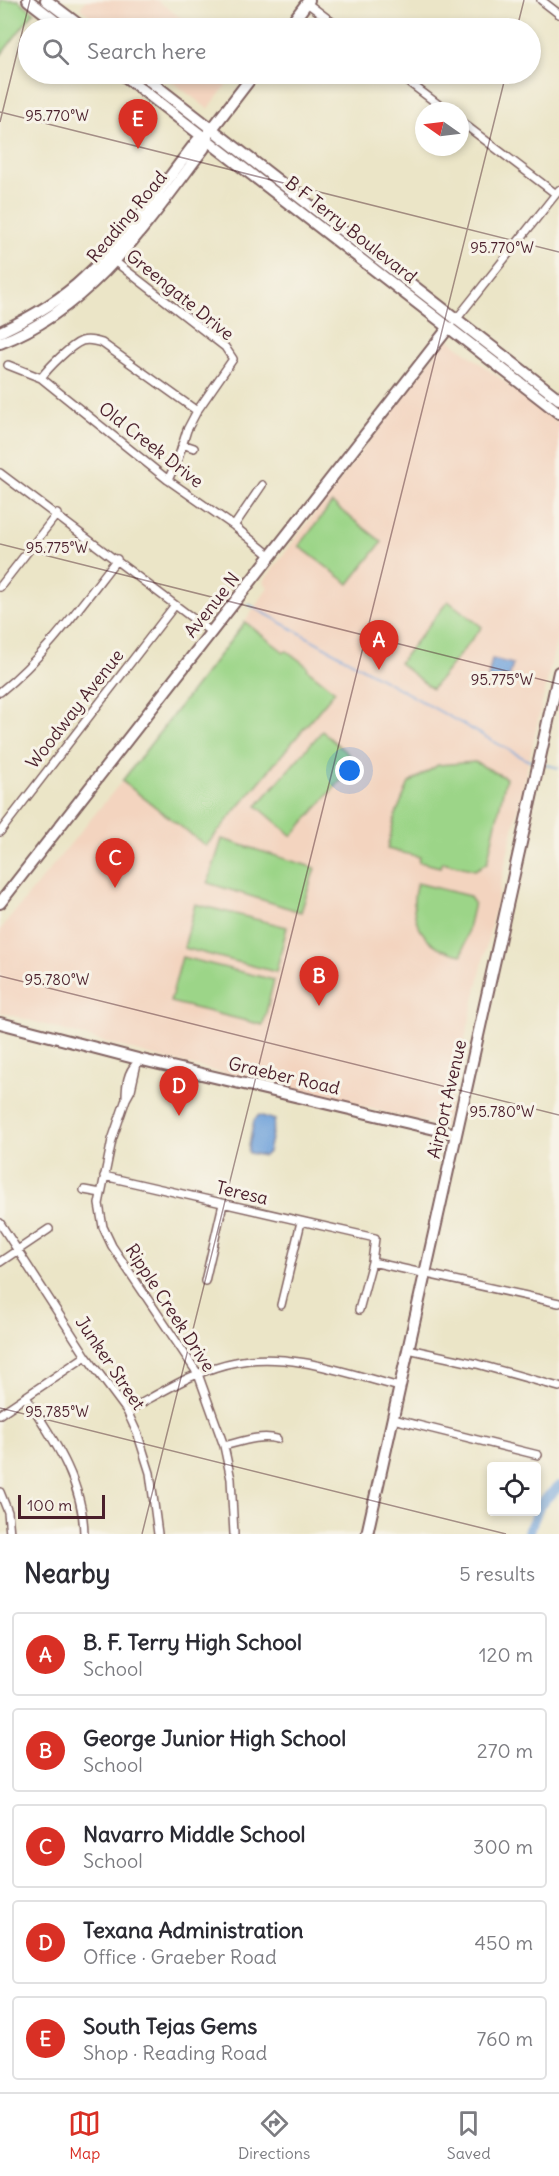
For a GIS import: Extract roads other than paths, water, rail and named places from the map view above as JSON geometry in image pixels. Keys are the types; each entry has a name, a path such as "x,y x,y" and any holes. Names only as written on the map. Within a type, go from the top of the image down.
{"street":[{"path":"28,0 51,18"},
{"path":"46,0 70,18"},
{"path":"541,0 559,14"},
{"path":"296,18 308,2 328,18"},
{"name":"B F Terry Boulevard","path":"135,84 453,323 559,399"},
{"name":"B F Terry Boulevard","path":"154,84 453,323 559,413"},
{"name":"Reading Road","path":"0,343 15,338 61,309 111,259 197,141 204,138 212,129 246,84"},
{"path":"411,84 435,102"},
{"path":"453,323 557,192 469,128"},
{"name":"Reading Road","path":"0,332 25,320 65,294 111,259"},
{"name":"Greengate Drive","path":"111,259 225,347 233,359 197,411"},
{"name":"Avenue N","path":"0,903 453,323"},
{"path":"41,378 51,365 82,341 102,343 197,411 186,430 178,459 168,480"},
{"name":"Old Creek Drive","path":"8,365 41,378 168,480 234,526 271,556"},
{"path":"182,444 194,448"},
{"path":"0,473 211,632"},
{"path":"234,526 262,485"},
{"path":"0,587 57,514"},
{"path":"0,692 55,637 117,559"},
{"name":"Woodway Avenue","path":"0,832 175,605"},
{"name":"Airport Avenue","path":"367,1534 559,672"},
{"name":"Graeber Road","path":"0,1023 138,1061 456,1134"},
{"name":"Ripple Creek Drive","path":"138,1061 131,1069 126,1099 112,1140 104,1176 99,1204 103,1227 112,1246 198,1374 224,1446 231,1479 234,1534"},
{"name":"Teresa","path":"104,1176 375,1238 372,1262"},
{"path":"84,1190 101,1193"},
{"path":"205,1281 223,1204"},
{"path":"281,1305 301,1222"},
{"name":"Junker Street","path":"0,1223 86,1356 127,1411 138,1435 150,1473 158,1534"},
{"path":"0,1262 49,1229"},
{"path":"359,1310 372,1262 559,1304"},
{"path":"408,1348 559,1387"},
{"path":"0,1414 86,1356"},
{"path":"127,1411 198,1374 236,1362 260,1359 289,1360 400,1387"},
{"path":"26,1397 63,1455 72,1475 84,1522 84,1534"},
{"path":"393,1419 538,1455"},
{"path":"224,1446 270,1437 277,1439"},
{"path":"0,1492 8,1512 10,1534"}],"water":[{"path":"492,659 513,664 508,682 488,678"},
{"path":"259,1115 275,1120 268,1152 264,1156 248,1151 254,1120"}],"waterway":[{"path":"248,604 533,762"},
{"path":"544,764 559,768"},
{"path":"528,1534 540,1504 559,1486"}],"place":[{"name":"South Tejas Gems","path":"138,149"},
{"name":"B. F. Terry High School","path":"379,670"},
{"name":"Navarro Middle School","path":"115,888"},
{"name":"George Junior High School","path":"319,1006"},
{"name":"Texana Administration","path":"179,1116"}]}
